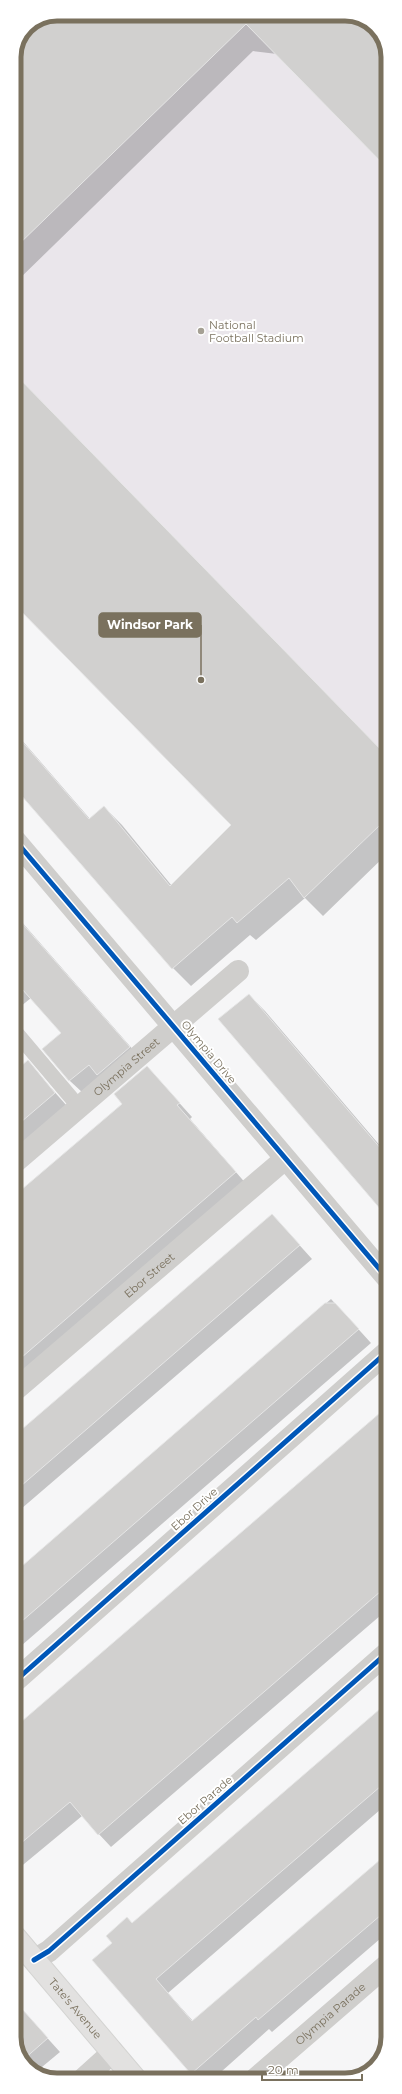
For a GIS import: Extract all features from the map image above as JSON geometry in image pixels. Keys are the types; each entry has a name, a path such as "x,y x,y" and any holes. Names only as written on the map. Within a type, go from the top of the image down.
{"street":[{"name":"Olympia Drive","path":"21,849 174,1025 284,1159 381,1271"},
{"name":"Olympia Street","path":"21,1157 238,971"},
{"name":"Ebor Street","path":"21,1385 284,1159"},
{"name":"Ebor Drive","path":"21,1676 381,1356"},
{"name":"Ebor Parade","path":"34,1960 55,1945 381,1658"},
{"name":"Tate's Avenue","path":"21,1944 130,2073"},
{"name":"Olympia Parade","path":"262,2073 381,1970"},
{"path":"90,2073 113,2052"}],"lane":[{"path":"21,1038 79,1107"}],"shaded area":[{"name":"National Football Stadium","path":"347,21 359,24 369,30 376,39 381,52 381,825 304,898 289,878 237,923 189,867 231,825 21,611 21,57 27,37 37,27 50,22"}],"building":[{"path":"347,21 359,24 372,33 381,52 381,162 246,24 21,242 21,57 27,37 37,27 50,22"},
{"path":"21,380 381,750 381,825 304,898 289,878 237,923 232,917 172,969 21,795 21,740 89,819 104,806 170,886 231,825 21,611"},
{"path":"21,922 130,1047 97,1075 89,1065 69,1081 42,1049 61,1033 21,988"},
{"path":"249,994 381,1149 381,1210 218,1019"},
{"path":"28,1060 55,1093 21,1122 21,1066"},
{"path":"147,1066 180,1103 177,1105 236,1172 21,1358 21,1190 122,1104 114,1094"},
{"path":"272,1214 300,1245 21,1486 21,1430"},
{"path":"325,1303 335,1303 359,1329 21,1622 21,1567"},
{"path":"381,1412 381,1591 98,1835 70,1802 21,1843 21,1722"},
{"path":"381,1708 381,1786 156,1979 192,2021 381,1859 381,1915 258,2020 256,2017 192,2073 190,2073 92,1960 112,1943 106,1936 127,1917 132,1923"},
{"path":"21,2008 48,2038 27,2057 21,2042"}],"cycle path":[{"path":"21,847 381,1271"},
{"path":"21,1676 381,1357"},
{"path":"34,1960 49,1951 381,1658"}],"place":[{"name":"National Football Stadium","path":"201,331"},
{"name":"Windsor Park","path":"201,680"}]}
